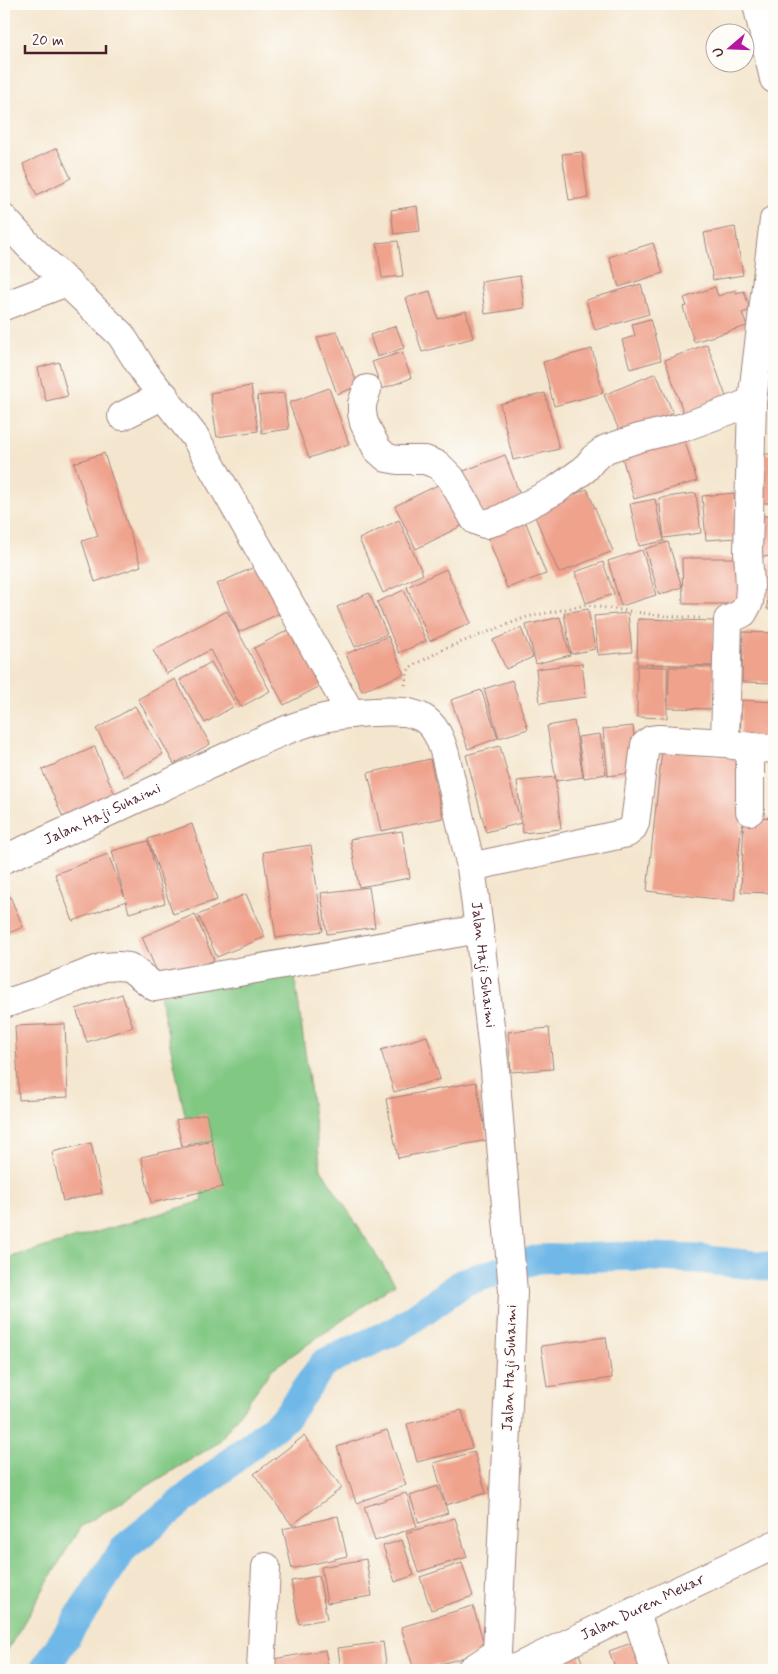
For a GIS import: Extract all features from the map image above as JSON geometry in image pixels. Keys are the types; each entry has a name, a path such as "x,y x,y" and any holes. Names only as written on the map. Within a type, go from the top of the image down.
{"street":[{"path":"757,4 774,79"},
{"path":"4,219 121,335 145,372 195,437 274,574 350,714"},
{"path":"750,811 750,747 728,620 743,613 749,602 750,594 748,552 752,402 774,220"},
{"path":"4,306 67,282"},
{"path":"367,389 362,404 362,413 364,423 377,450 387,458 425,460 438,465 451,478 475,520 485,524 499,520 556,490 585,469 594,458 606,449 639,438 684,428 752,402"},
{"path":"122,416 164,395"},
{"name":"Jalan Haji Suhaimi","path":"4,859 289,729 318,720 350,714 404,712 426,720 441,740 471,867 495,1070 513,1292 503,1665"},
{"path":"471,867 627,833 636,823 645,744 651,740 750,747"},
{"path":"4,1004 104,967 129,967 155,987 479,929"},
{"name":"Jalan Duren Mekar","path":"471,1670 503,1665 636,1610 774,1545"},
{"path":"261,1670 266,1567"},
{"path":"636,1610 655,1670"}],"path":[{"path":"404,712 405,679 409,668 446,648 527,617 585,605 664,616 728,620"}],"green space":[{"path":"292,956 321,1169 395,1284 272,1369 218,1443 80,1527 4,1656 4,1259 203,1201 160,996"}],"building":[{"path":"57,148 71,178 37,195 23,164"},
{"path":"582,152 588,198 569,200 562,154"},
{"path":"417,206 420,231 394,234 391,210"},
{"path":"735,227 743,275 713,280 704,233"},
{"path":"398,241 403,276 382,278 377,243"},
{"path":"653,243 663,273 619,287 609,257"},
{"path":"520,276 524,308 485,314 481,282"},
{"path":"641,284 649,314 595,330 586,300"},
{"path":"715,287 718,296 735,290 736,293 744,291 750,310 742,313 747,326 694,342 683,307 687,306 684,298"},
{"path":"430,291 438,319 466,311 473,338 422,352 406,298"},
{"path":"650,319 661,360 630,369 622,340 635,336 632,324"},
{"path":"396,326 404,348 377,357 370,335"},
{"path":"337,331 358,386 337,394 317,338"},
{"path":"707,344 729,405 686,420 665,360"},
{"path":"592,349 603,393 554,406 543,362"},
{"path":"402,352 411,378 382,389 372,362"},
{"path":"59,362 68,396 46,401 38,368"},
{"path":"656,373 673,413 621,435 604,395"},
{"path":"251,386 258,431 217,437 210,393"},
{"path":"329,388 349,444 309,458 289,403"},
{"path":"284,393 289,429 262,433 257,396"},
{"path":"545,393 559,449 513,460 500,404"},
{"path":"684,438 697,481 634,499 622,457"},
{"path":"104,453 141,566 95,582 82,541 98,536 74,463"},
{"path":"761,454 774,454 774,503 762,503"},
{"path":"505,455 523,503 487,517 456,474"},
{"path":"448,480 469,522 416,549 395,506"},
{"path":"587,489 613,551 559,573 533,512"},
{"path":"696,493 701,533 664,538 659,498"},
{"path":"734,493 737,538 706,540 702,496"},
{"path":"655,499 664,541 639,546 630,504"},
{"path":"523,515 546,574 507,588 485,530"},
{"path":"762,516 774,516 774,557 761,556"},
{"path":"399,520 423,574 383,593 359,539"},
{"path":"668,542 682,587 659,595 645,549"},
{"path":"642,550 656,595 621,606 608,561"},
{"path":"682,558 740,558 740,604 683,604"},
{"path":"770,560 774,560 774,609 767,609"},
{"path":"603,562 614,594 586,603 575,572"},
{"path":"261,564 283,612 239,632 217,584"},
{"path":"446,569 471,623 430,641 407,587"},
{"path":"404,590 426,641 399,653 377,602"},
{"path":"369,593 387,634 355,647 337,607"},
{"path":"588,609 595,649 571,654 564,613"},
{"path":"227,611 270,691 241,707 210,650 166,674 153,650"},
{"path":"628,613 632,652 598,655 594,616"},
{"path":"560,617 570,655 536,664 526,625"},
{"path":"638,619 714,621 713,666 637,664"},
{"path":"298,625 328,682 284,705 254,648"},
{"path":"521,628 533,657 506,669 493,640"},
{"path":"743,632 774,633 774,683 742,682"},
{"path":"388,636 404,674 362,691 346,654"},
{"path":"211,662 236,705 205,723 180,680"},
{"path":"582,663 586,697 540,703 536,669"},
{"path":"637,666 667,667 667,718 637,717"},
{"path":"669,667 714,667 713,709 668,708"},
{"path":"175,679 210,744 174,764 138,699"},
{"path":"512,680 528,729 499,738 484,689"},
{"path":"481,690 498,738 468,749 451,700"},
{"path":"742,700 774,702 774,739 740,738"},
{"path":"135,706 163,754 124,777 96,729"},
{"path":"574,721 583,777 556,781 547,726"},
{"path":"633,726 638,772 608,776 603,729"},
{"path":"600,734 606,774 584,778 578,737"},
{"path":"500,746 521,823 486,832 466,755"},
{"path":"95,747 118,802 66,824 42,770"},
{"path":"662,749 748,759 734,901 647,891"},
{"path":"430,759 443,818 381,831 368,773"},
{"path":"555,777 561,829 523,833 517,781"},
{"path":"744,816 774,818 774,893 741,892"},
{"path":"192,824 217,900 173,914 148,839"},
{"path":"402,831 410,878 359,887 350,839"},
{"path":"148,841 165,903 129,913 126,901 73,921 55,874 108,854 125,898 112,851"},
{"path":"311,845 323,931 276,938 263,852"},
{"path":"4,882 23,927 4,935"},
{"path":"369,887 375,927 327,934 321,893"},
{"path":"246,894 265,937 217,957 198,915"},
{"path":"195,914 214,960 162,983 142,937"},
{"path":"122,994 133,1027 87,1042 76,1009"},
{"path":"65,1024 68,1097 19,1100 15,1026"},
{"path":"549,1028 553,1069 511,1072 508,1032"},
{"path":"4,1036 8,1057 4,1058"},
{"path":"427,1036 440,1079 394,1092 381,1050"},
{"path":"476,1082 487,1140 398,1158 386,1099"},
{"path":"206,1114 212,1139 182,1146 176,1120"},
{"path":"212,1141 223,1187 151,1203 141,1157"},
{"path":"91,1143 102,1193 63,1201 52,1152"},
{"path":"606,1337 612,1378 547,1387 541,1346"},
{"path":"462,1410 472,1448 417,1462 407,1424"},
{"path":"387,1430 406,1485 356,1503 337,1447"},
{"path":"304,1436 342,1488 292,1525 254,1474"},
{"path":"474,1452 486,1493 446,1505 434,1463"},
{"path":"438,1486 448,1513 419,1523 410,1496"},
{"path":"406,1493 417,1527 375,1541 364,1507"},
{"path":"338,1516 347,1556 292,1569 283,1529"},
{"path":"455,1518 467,1557 418,1572 406,1533"},
{"path":"402,1540 414,1575 395,1582 383,1546"},
{"path":"366,1559 372,1596 327,1603 321,1567"},
{"path":"462,1563 473,1596 431,1610 420,1577"},
{"path":"319,1576 327,1619 299,1624 291,1581"},
{"path":"473,1606 486,1651 420,1670 414,1670 401,1627"},
{"path":"637,1641 648,1670 616,1670 609,1651"},
{"path":"383,1642 387,1670 341,1670 338,1648"},
{"path":"325,1650 329,1670 276,1670 274,1659"},
{"path":"579,1654 585,1670 560,1670 557,1663"}],"waterway":[{"path":"44,1670 124,1548 285,1418 324,1363 397,1330 464,1282 538,1259 633,1256 697,1259 774,1267"}]}
